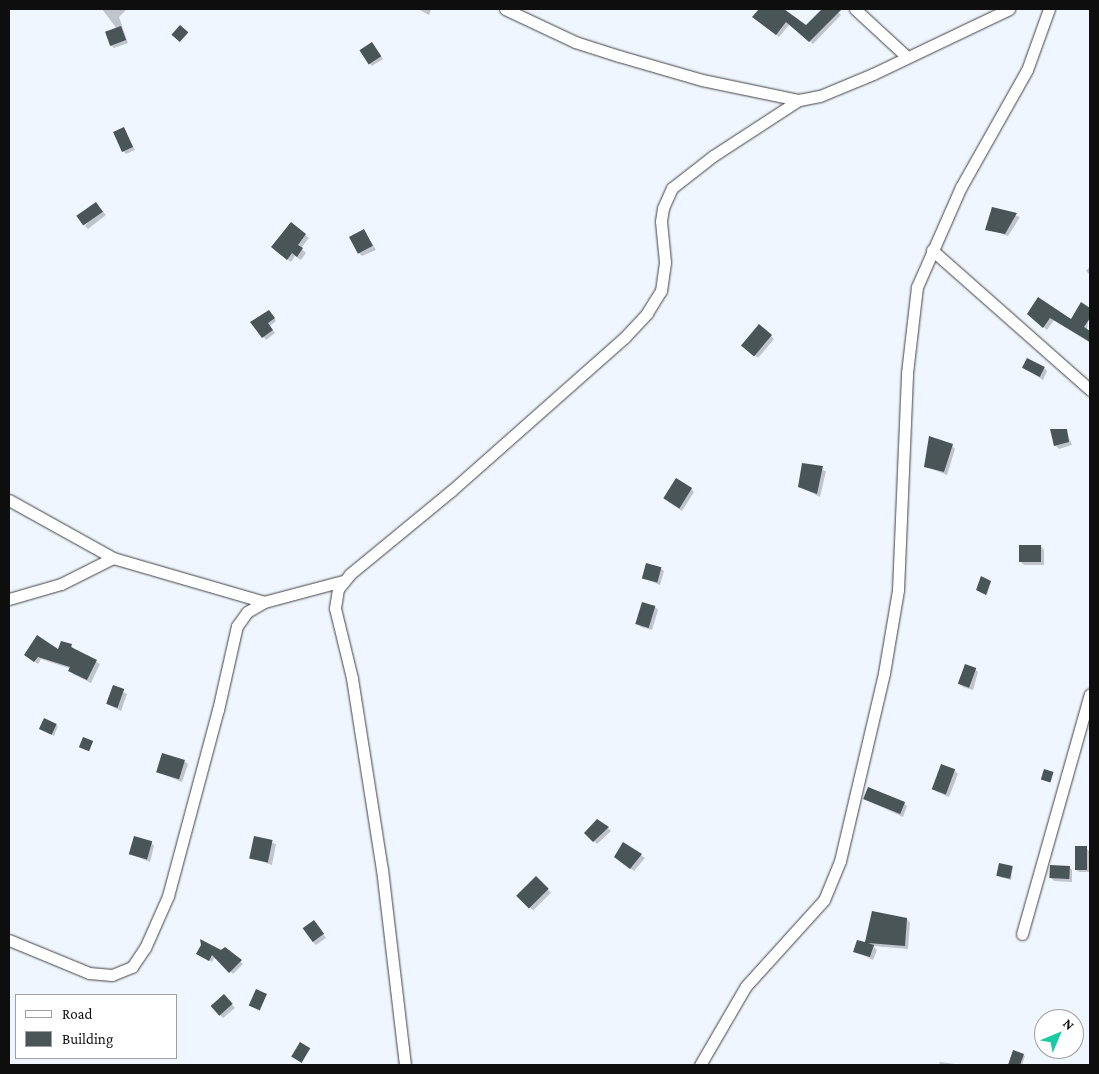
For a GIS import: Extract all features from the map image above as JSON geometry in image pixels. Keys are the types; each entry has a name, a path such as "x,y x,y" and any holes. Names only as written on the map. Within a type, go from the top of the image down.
{"street":[{"path":"505,9 575,42 619,56 702,80 799,100 820,96 1009,9"},
{"path":"855,9 907,57"},
{"path":"700,1065 746,986 824,900 840,861 884,673 898,590 912,310 916,286 970,171 1026,70 1049,9"},
{"path":"405,1065 382,870 352,678 335,608 335,598 343,581 624,338 647,313 661,291 665,262 661,220 663,208 672,188 699,166 799,100"},
{"path":"932,250 1090,390"},
{"path":"9,500 113,558 264,602"},
{"path":"9,599 61,584 113,558"},
{"path":"9,940 71,967 101,975 122,972 140,958 168,896 218,710 237,626 247,612 264,602 343,581"},
{"path":"1022,934 1090,694"}],"building":[{"path":"759,9 784,9 806,25 822,9 842,9 809,42 786,22 776,35 752,17"},
{"path":"180,25 188,32 180,42 171,35"},
{"path":"121,26 126,40 110,46 105,32"},
{"path":"372,42 381,56 369,64 359,50"},
{"path":"124,127 133,147 122,152 113,132"},
{"path":"96,202 103,212 83,226 76,216"},
{"path":"992,207 1017,213 1005,234 985,230"},
{"path":"291,222 306,234 298,245 303,248 297,257 292,253 287,260 271,247"},
{"path":"364,229 373,246 358,254 349,237"},
{"path":"1038,297 1071,319 1081,302 1090,308 1090,318 1084,327 1090,331 1090,342 1050,318 1043,328 1027,314"},
{"path":"269,310 275,318 268,323 273,330 262,338 250,322"},
{"path":"759,324 772,335 754,356 741,345"},
{"path":"1027,358 1045,367 1040,377 1022,368"},
{"path":"1050,429 1067,429 1069,442 1054,446"},
{"path":"929,436 953,444 944,472 924,467"},
{"path":"802,463 823,466 817,494 798,487"},
{"path":"676,478 692,488 679,508 663,498"},
{"path":"1019,545 1041,545 1041,562 1019,562"},
{"path":"646,563 661,567 657,583 642,578"},
{"path":"981,576 991,581 986,595 976,590"},
{"path":"642,602 655,606 649,628 635,624"},
{"path":"37,635 58,649 61,641 72,644 71,647 97,660 87,680 68,671 70,667 38,657 34,662 24,655"},
{"path":"965,664 976,668 969,688 958,684"},
{"path":"113,685 124,689 117,708 106,704"},
{"path":"44,718 57,724 52,735 39,729"},
{"path":"83,737 93,741 89,751 79,747"},
{"path":"162,753 185,760 179,779 156,772"},
{"path":"941,764 955,769 946,795 932,789"},
{"path":"1044,769 1054,772 1050,782 1041,780"},
{"path":"868,787 905,802 900,814 863,799"},
{"path":"597,819 609,827 593,842 584,833"},
{"path":"134,836 152,841 147,860 129,854"},
{"path":"254,836 273,840 268,862 249,858"},
{"path":"623,842 642,854 630,869 614,857"},
{"path":"1075,846 1087,846 1087,870 1075,870"},
{"path":"999,863 1013,866 1010,879 996,876"},
{"path":"1050,865 1070,866 1069,879 1049,878"},
{"path":"536,876 549,889 529,909 516,896"},
{"path":"872,911 907,918 905,946 868,943 874,945 870,957 853,952 857,940 865,942"},
{"path":"314,920 324,934 313,942 303,928"},
{"path":"200,939 221,950 225,947 242,960 229,973 212,955 209,961 196,954 201,945"},
{"path":"256,989 267,994 260,1010 249,1005"},
{"path":"224,994 233,1004 219,1016 211,1006"},
{"path":"300,1042 310,1048 302,1063 291,1057"},
{"path":"1013,1050 1024,1054 1020,1065 1008,1065"}]}
